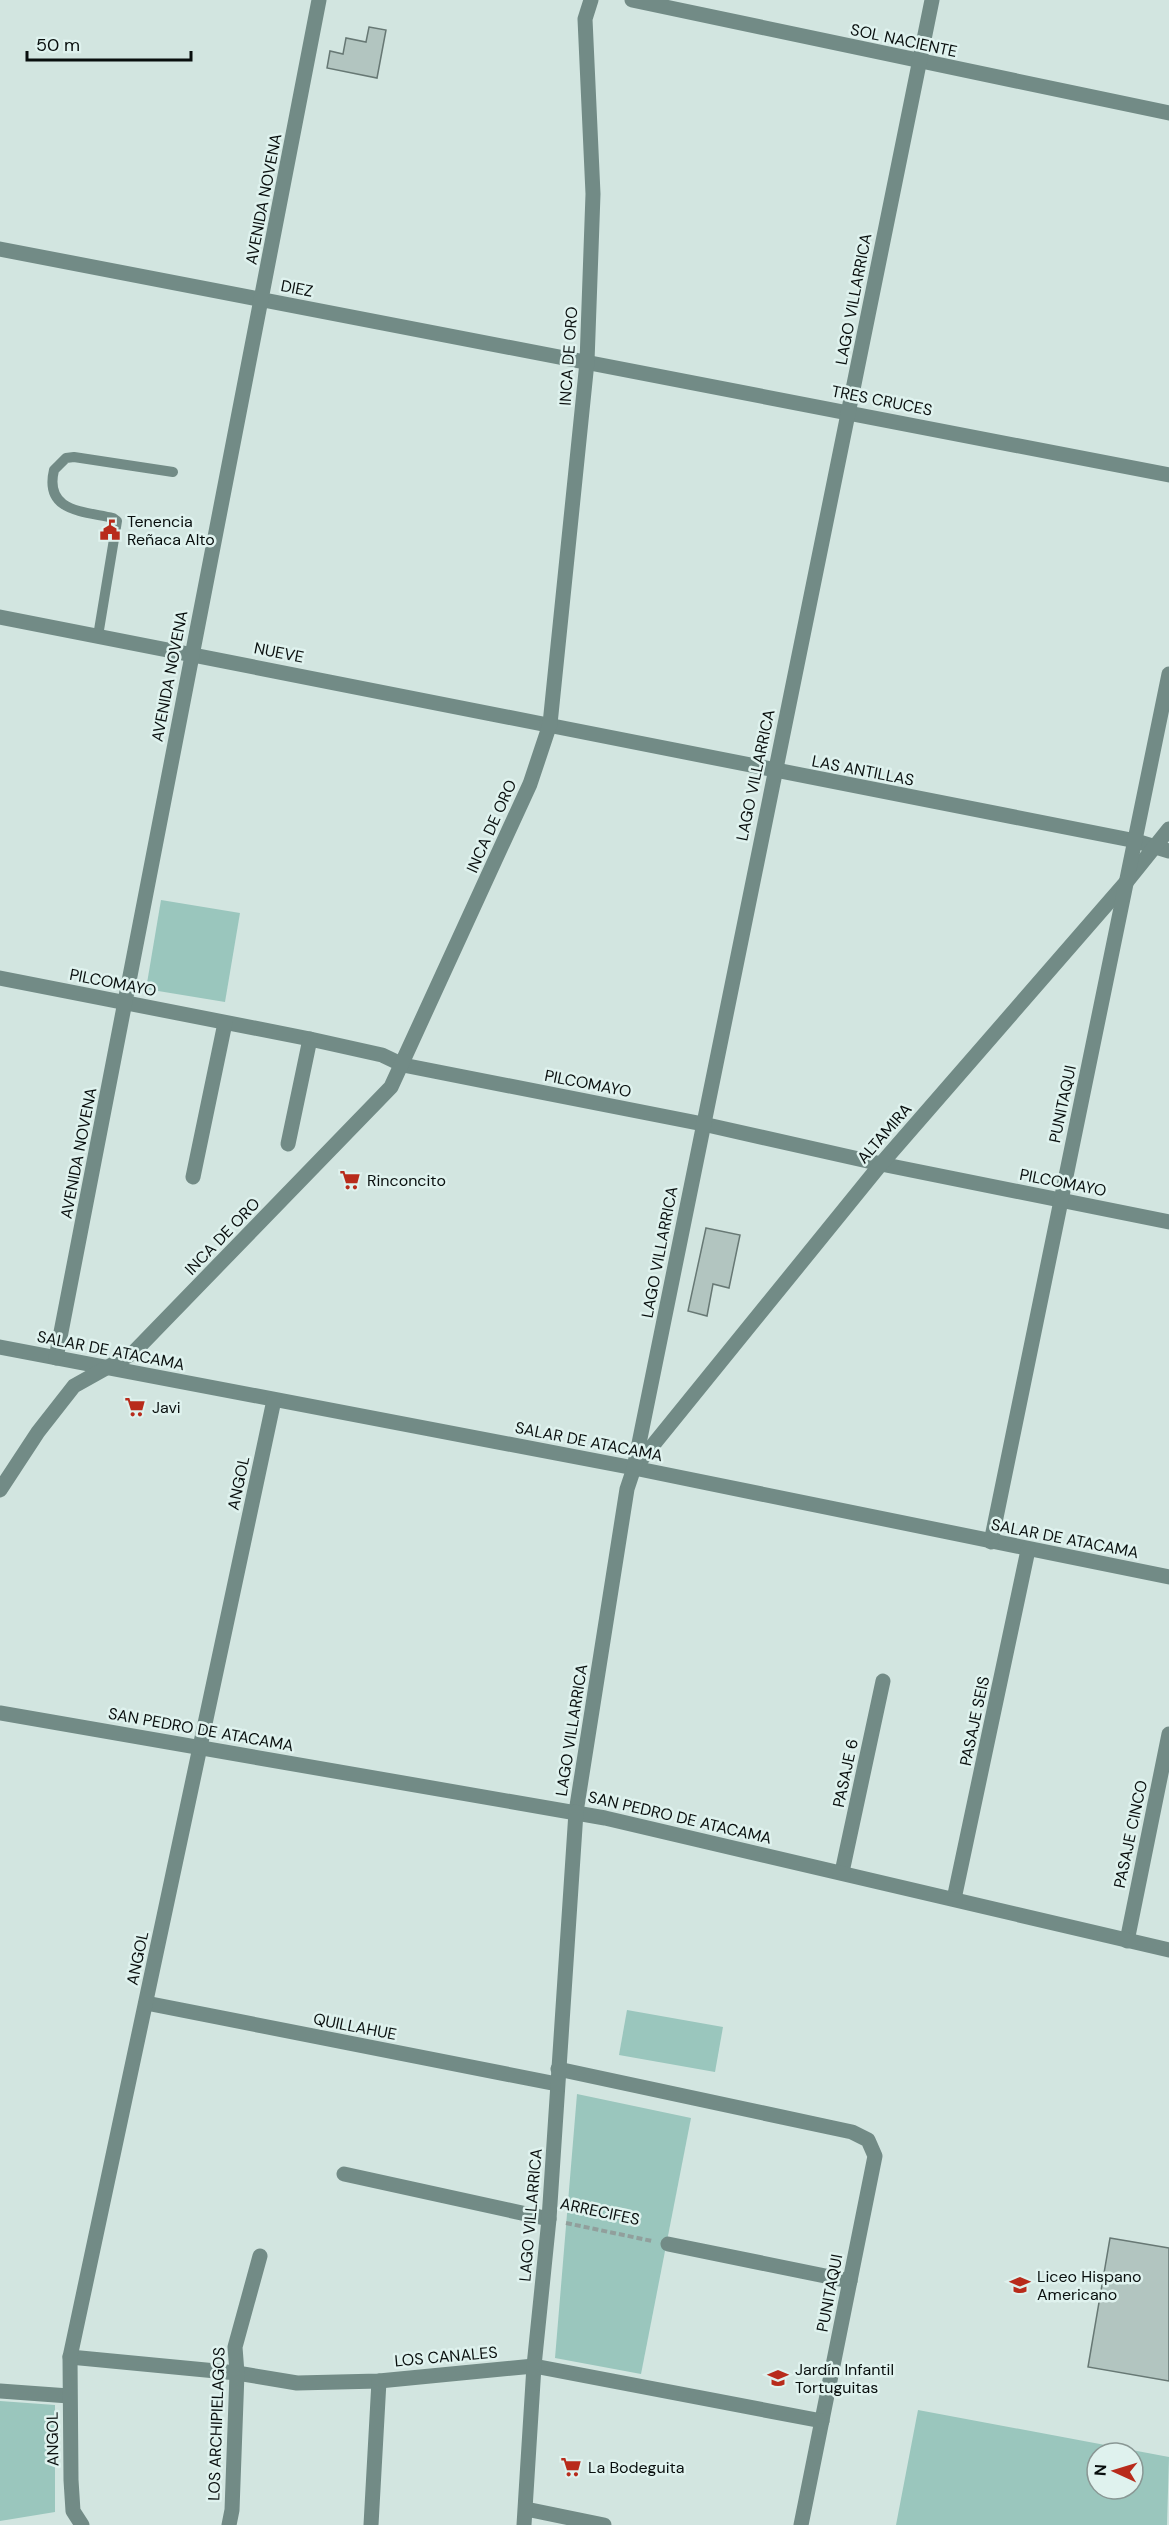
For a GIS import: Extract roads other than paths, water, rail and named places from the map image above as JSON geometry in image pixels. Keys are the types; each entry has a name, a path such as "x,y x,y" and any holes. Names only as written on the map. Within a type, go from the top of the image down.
{"street":[{"name":"AVENIDA NOVENA","path":"56,1358 319,0"},
{"name":"INCA DE ORO","path":"0,1490 38,1432 74,1386 133,1353 391,1087 530,784 550,724 587,362 593,194 585,19 591,0"},
{"name":"SOL NACIENTE","path":"632,0 1169,113"},
{"name":"LAGO VILLARRICA","path":"524,2525 534,2366 549,2219 576,1812 627,1489 634,1468 932,0"},
{"name":"DIEZ","path":"0,249 587,362"},
{"name":"TRES CRUCES","path":"587,362 1169,475"},
{"name":"NUEVE","path":"0,616 550,724"},
{"name":"PUNITAQUI","path":"991,1542 1169,674"},
{"name":"LAS ANTILLAS","path":"550,724 774,772 1136,841 1169,851"},
{"name":"ALTAMIRA","path":"634,1468 881,1164 1128,880 1169,828"},
{"name":"PILCOMAYO","path":"0,978 310,1039 382,1055 403,1065 703,1124 881,1164 1169,1222"},
{"path":"193,1177 225,1023"},
{"path":"288,1144 310,1039"},
{"name":"SALAR DE ATACAMA","path":"0,1347 634,1468 1169,1577"},
{"name":"ANGOL","path":"82,2525 73,2511 70,2357 274,1400"},
{"name":"PASAJE SEIS","path":"954,1899 1028,1550"},
{"name":"PASAJE 6","path":"842,1872 883,1681"},
{"name":"SAN PEDRO DE ATACAMA","path":"0,1713 576,1812 695,1837 1169,1950"},
{"name":"PASAJE CINCO","path":"1127,1941 1169,1734"},
{"name":"QUILLAHUE","path":"146,2003 852,2132 868,2140"},
{"name":"PUNITAQUI","path":"801,2525 875,2156 868,2140"},
{"name":"ARRECIFES","path":"344,2174 549,2219"},
{"path":"668,2244 850,2281"},
{"name":"LOS ARCHIPIELAGOS","path":"229,2525 237,2373 235,2347 260,2256"},
{"name":"LOS CANALES","path":"70,2357 237,2373 297,2383 379,2381 534,2366 822,2421"},
{"path":"371,2525 379,2381"},
{"path":"0,2391 69,2396"},
{"path":"526,2509 604,2525"}],"lane":[{"path":"98,636 117,521 113,518 66,507 56,499 52,489 54,470 59,463 74,457 173,472"}],"place":[{"name":"Tenencia Reñaca Alto","path":"110,530"},
{"name":"Rinconcito","path":"350,1180"},
{"name":"Javi","path":"135,1407"},
{"name":"Liceo Hispano Americano","path":"1020,2285"},
{"name":"Jardín Infantil Tortuguitas","path":"778,2378"},
{"name":"La Bodeguita","path":"571,2467"}]}
